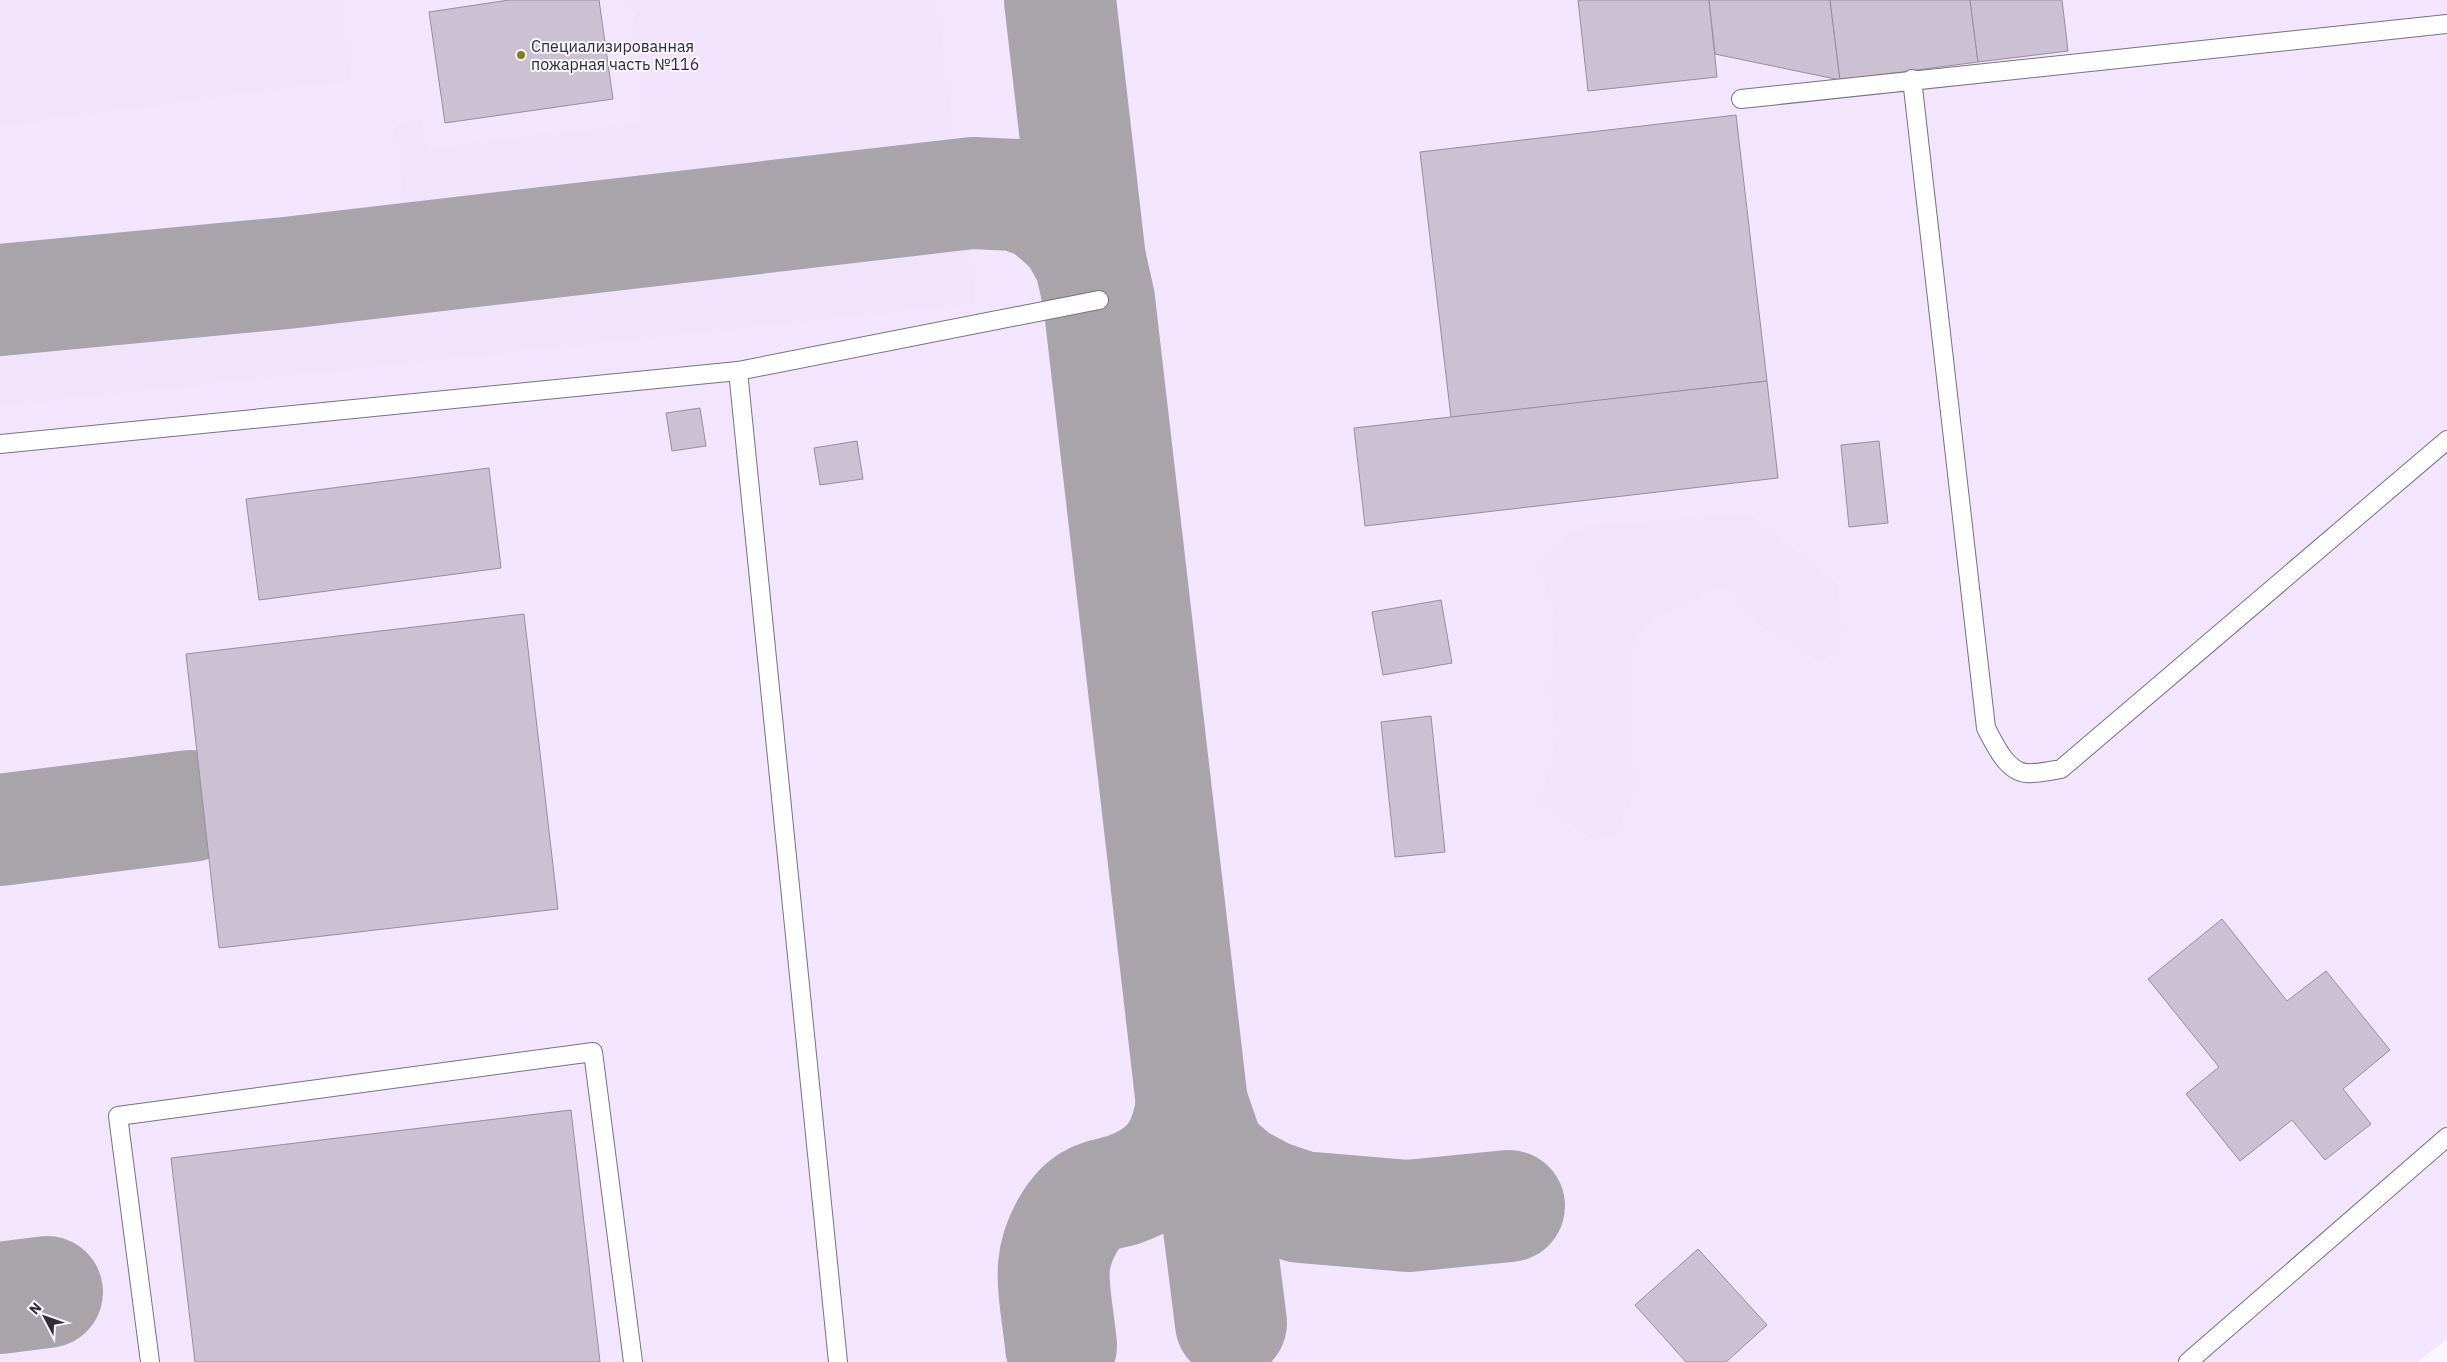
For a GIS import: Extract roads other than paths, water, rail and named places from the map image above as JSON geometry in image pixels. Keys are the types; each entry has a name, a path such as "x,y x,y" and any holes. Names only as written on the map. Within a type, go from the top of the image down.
{"lane":[{"path":"1741,99 1912,79 2447,24"},
{"path":"1912,79 1986,728 2000,752 2012,767 2025,773 2061,770 2447,440"},
{"path":"0,444 738,371 1099,300"},
{"path":"738,371 838,1362"},
{"path":"150,1362 118,1116 593,1052 633,1362"},
{"path":"2188,1362 2447,1137"}],"place":[{"name":"Специализированная пожарная часть №116","path":"521,55"}]}
